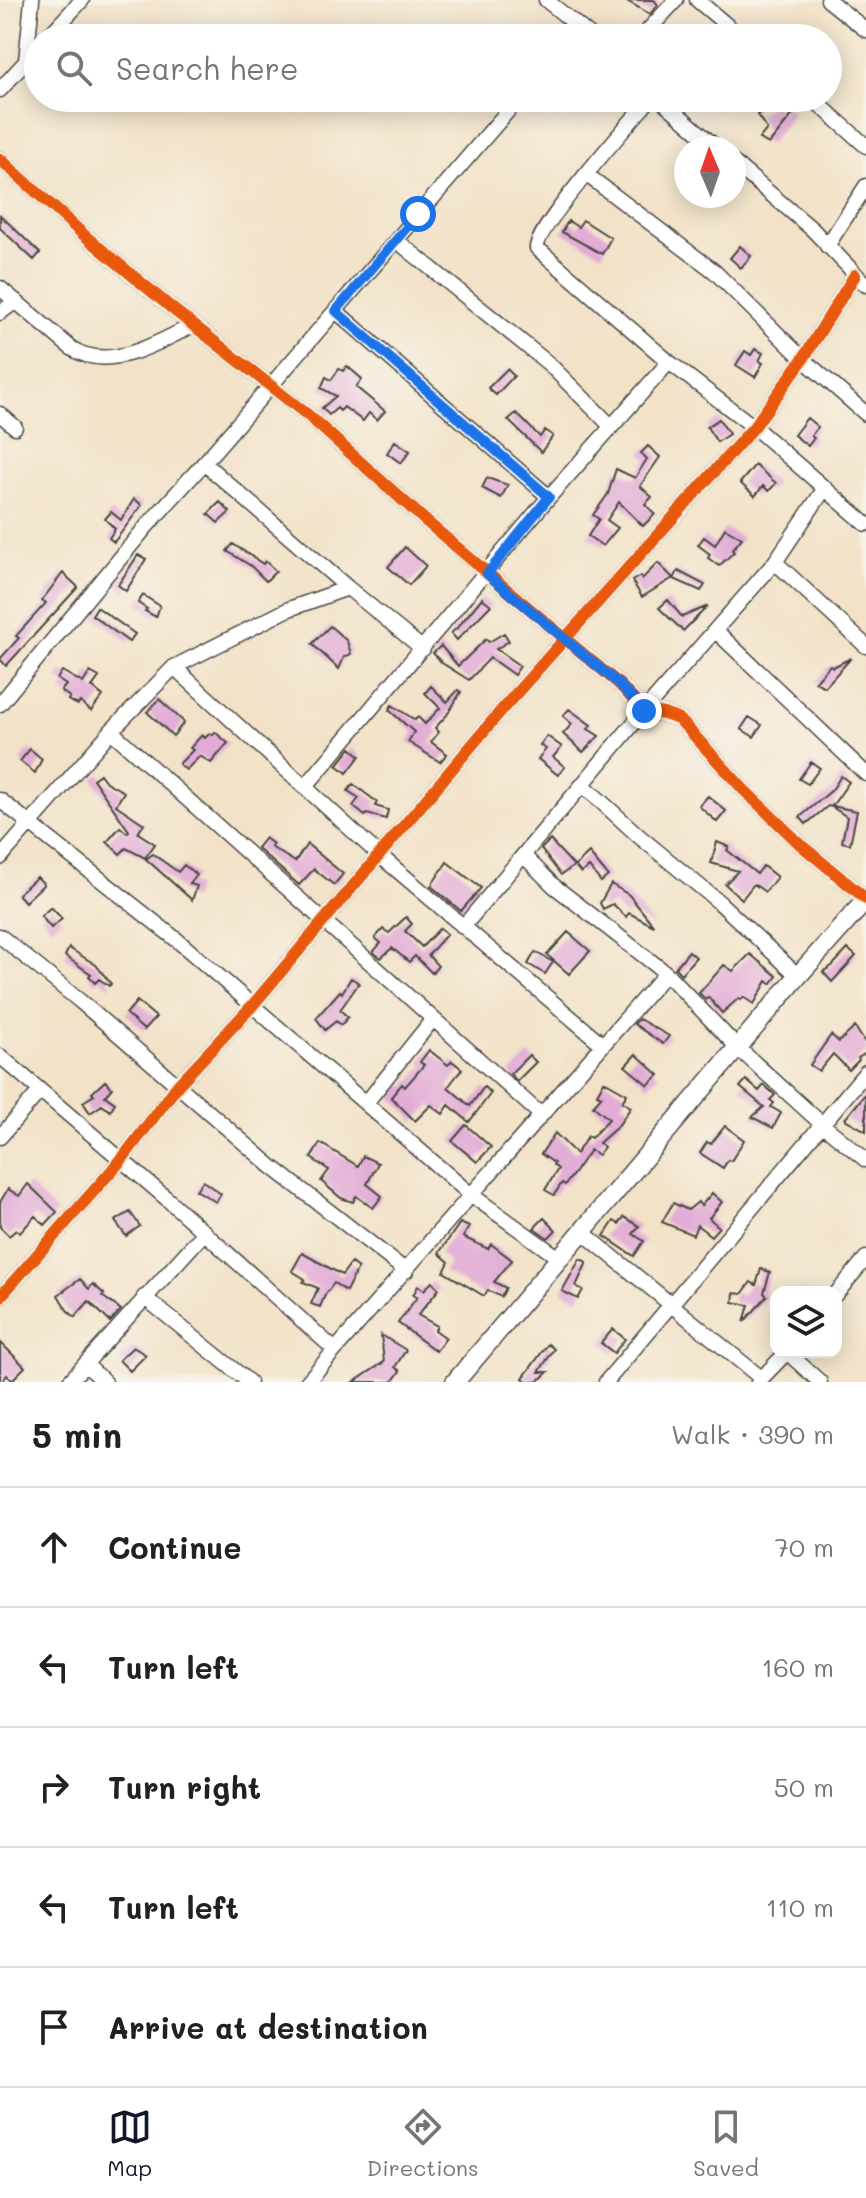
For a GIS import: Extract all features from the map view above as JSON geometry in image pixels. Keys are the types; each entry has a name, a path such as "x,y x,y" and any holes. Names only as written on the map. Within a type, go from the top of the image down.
{"street":[{"path":"30,24 32,0"},
{"path":"60,24 82,0"},
{"path":"546,0 567,24"},
{"path":"654,24 676,0"},
{"path":"697,0 725,24"},
{"path":"828,0 866,30"},
{"path":"0,90 24,63"},
{"path":"0,704 146,527 507,112"},
{"path":"639,112 536,241 537,248 669,362 754,427 866,524"},
{"path":"675,112 703,136"},
{"path":"828,112 866,146"},
{"path":"0,159 84,235 270,385 619,684 644,711 680,720 744,790 801,845 866,899 455,1382"},
{"path":"0,1297 122,1159 178,1085 252,1006 378,854 754,427 860,280 812,229 746,173"},
{"path":"587,175 714,271 803,359 866,414"},
{"path":"827,246 866,186"},
{"path":"396,240 549,364 611,426"},
{"path":"0,288 71,348 98,358 115,357 144,348 193,325"},
{"path":"0,313 16,301"},
{"path":"336,311 549,497"},
{"path":"306,786 549,497 669,362"},
{"path":"0,414 15,427"},
{"path":"204,463 423,649"},
{"path":"463,927 644,711 775,562 825,488"},
{"path":"775,562 866,646"},
{"path":"0,858 111,731 174,667 289,609 348,588"},
{"path":"716,631 866,774"},
{"path":"174,667 378,854 602,1044"},
{"path":"111,731 541,1115"},
{"path":"583,785 720,903 798,976"},
{"path":"0,800 177,940 470,1194 559,1258"},
{"path":"524,856 566,896 666,973 738,1048 866,1160"},
{"path":"0,936 310,1198 406,1271"},
{"path":"307,1382 666,973"},
{"path":"366,1103 433,1019"},
{"path":"0,1056 122,1159 335,1350"},
{"path":"606,1382 866,1072"},
{"path":"0,1137 40,1091"},
{"path":"581,1231 760,1380 781,1358"},
{"path":"69,1382 205,1232"},
{"path":"842,1288 863,1267"},
{"path":"144,1297 249,1382"},
{"path":"794,1358 820,1382"},
{"path":"85,1364 105,1382"}],"building":[{"path":"625,0 654,0 658,5 650,14"},
{"path":"762,112 794,113 769,144 759,139 767,129 757,115"},
{"path":"0,215 40,253 34,260 0,228"},
{"path":"583,220 611,238 602,254 562,232 568,221 578,227"},
{"path":"740,246 751,256 741,268 730,258"},
{"path":"755,349 763,353 759,361 763,363 755,377 736,365 745,351 751,355"},
{"path":"347,366 362,379 356,387 385,411 377,420 369,413 363,421 344,407 340,411 337,408 329,415 322,408 336,396 321,388 326,377 331,380 339,369 343,371"},
{"path":"507,369 514,376 496,395 488,388"},
{"path":"516,413 540,437 545,430 553,436 541,452 508,420"},
{"path":"807,418 818,427 808,446 794,435"},
{"path":"719,419 729,434 717,442 707,427"},
{"path":"395,441 410,451 401,463 387,453"},
{"path":"648,446 660,457 640,486 652,497 645,504 655,514 643,526 619,502 607,520 618,528 603,546 588,536 599,519 593,515 608,494 616,469 635,478 647,459 641,453"},
{"path":"755,465 776,483 769,491 763,486 755,496 740,483"},
{"path":"487,478 508,485 501,498 482,488"},
{"path":"134,499 142,505 114,542 109,538 115,529 105,519 111,512 121,520"},
{"path":"220,502 230,512 218,523 208,514"},
{"path":"725,528 742,538 732,550 734,552 719,566 698,545 704,537 715,545"},
{"path":"233,544 263,564 265,561 276,571 266,581 251,566 227,551"},
{"path":"405,547 426,566 409,585 388,567"},
{"path":"138,555 146,559 126,591 118,585"},
{"path":"658,563 673,578 642,597 632,581 640,576 642,579"},
{"path":"678,571 705,585 701,591 674,579"},
{"path":"63,573 78,587 6,666 0,659 46,603 42,600"},
{"path":"143,595 160,606 156,617 138,603"},
{"path":"482,598 491,605 457,640 451,633"},
{"path":"668,600 682,617 708,606 683,631 659,608"},
{"path":"97,607 135,634 129,642 92,615"},
{"path":"330,626 347,641 351,654 344,657 339,669 312,644"},
{"path":"504,633 509,641 496,649 520,666 514,675 490,658 469,680 442,663 433,653 441,646 458,666 486,639 489,642"},
{"path":"851,658 825,687 815,682 830,665 833,667"},
{"path":"62,671 83,683 90,672 99,677 92,687 103,696 91,711 80,702 78,705 68,700 70,697 61,691 66,685 57,679"},
{"path":"431,686 447,702 458,690 461,692 435,728 439,732 431,742 447,754 440,762 408,742 414,732 389,710 392,705 415,720 418,717 425,724 440,708 425,693"},
{"path":"159,699 184,722 173,736 147,712"},
{"path":"569,709 591,725 588,729 599,736 583,752 563,734 572,724 563,716"},
{"path":"749,717 762,725 754,737 741,729"},
{"path":"215,732 228,743 211,763 200,756 186,770 179,764 202,735 205,738"},
{"path":"547,736 562,747 553,757 565,767 558,775 538,759 546,749 540,745"},
{"path":"351,748 360,756 347,773 337,765"},
{"path":"30,749 42,759 35,773 20,761"},
{"path":"811,762 820,768 808,784 799,779"},
{"path":"100,774 106,782 124,792 116,805 144,824 138,833 155,844 145,858 126,848 120,854 107,842 120,827 127,833 129,831 93,779"},
{"path":"841,776 849,782 832,806 857,811 850,844 842,842 847,817 832,807 828,806 806,824 800,817 832,790"},
{"path":"353,784 377,802 375,806 388,810 386,819 365,816 353,806 359,798 348,791"},
{"path":"708,796 726,811 717,822 699,806"},
{"path":"265,838 273,844 271,847 295,862 307,844 343,874 334,885 314,869 299,885 257,848"},
{"path":"550,840 574,866 561,875 541,849"},
{"path":"717,842 729,847 727,850 757,874 763,866 777,877 765,892 754,884 742,899 725,884 738,871 711,863"},
{"path":"589,853 608,876 601,882 589,867 581,873 575,866"},
{"path":"153,854 178,872 184,865 197,875 190,884 197,886 192,900 146,859"},
{"path":"447,862 481,888 461,911 431,886"},
{"path":"37,877 44,884 25,902 18,894"},
{"path":"611,884 629,895 654,926 629,913 626,917 613,904 603,909 600,903"},
{"path":"51,907 62,919 51,928 41,916"},
{"path":"406,917 412,924 405,931 422,947 440,928 447,934 428,955 438,966 432,973 415,956 409,962 392,948 381,958 373,952 381,943 375,938 383,929 389,933"},
{"path":"568,932 590,951 569,974 547,955"},
{"path":"69,948 96,965 111,984 109,986 99,979 95,983 89,976 91,974 65,956"},
{"path":"848,949 856,956 832,982 823,972"},
{"path":"689,951 696,957 681,974 675,968"},
{"path":"535,952 553,962 545,974 528,964"},
{"path":"750,954 777,976 771,984 767,981 754,1004 743,997 741,1000 739,998 722,1013 708,997 706,1000 699,993 724,965 733,971"},
{"path":"351,978 359,983 340,1010 348,1017 341,1025 336,1021 325,1030 316,1018 340,991 342,993"},
{"path":"137,1001 156,1017 144,1030 126,1014"},
{"path":"639,1019 669,1036 663,1044 634,1024"},
{"path":"855,1027 866,1044 866,1053 849,1070 833,1054 819,1071 810,1065 831,1035 839,1042"},
{"path":"429,1050 448,1065 452,1061 462,1069 448,1087 470,1106 484,1087 491,1093 469,1122 449,1105 443,1114 431,1105 415,1121 391,1097 402,1084 405,1087 424,1065 420,1062"},
{"path":"636,1054 659,1075 648,1085 625,1066"},
{"path":"529,1055 536,1062 517,1081 510,1074"},
{"path":"746,1080 759,1091 764,1085 775,1095 770,1100 774,1103 771,1107 781,1113 773,1128 752,1117 764,1107 740,1087"},
{"path":"105,1081 112,1088 105,1096 115,1103 110,1111 102,1105 90,1113 83,1102 94,1095 92,1093"},
{"path":"604,1081 627,1094 622,1102 631,1107 618,1126 599,1143 604,1147 598,1155 590,1150 554,1195 545,1190 558,1169 541,1154 555,1133 576,1154 588,1136 591,1138 609,1119 593,1106 602,1096 597,1094"},
{"path":"866,1093 866,1131 845,1119"},
{"path":"466,1125 491,1147 477,1162 452,1141"},
{"path":"725,1126 744,1140 723,1168 700,1153"},
{"path":"320,1143 358,1166 363,1156 378,1163 367,1184 382,1196 373,1208 356,1196 353,1202 341,1198 321,1181 329,1170 311,1158"},
{"path":"203,1181 221,1194 216,1202 196,1190"},
{"path":"28,1184 57,1212 45,1225 35,1216 20,1233 16,1230 9,1236 0,1227 0,1202 8,1189 19,1196"},
{"path":"712,1193 722,1202 709,1218 719,1227 711,1236 697,1225 693,1235 662,1222 673,1203 688,1210 698,1202 701,1206"},
{"path":"130,1212 140,1226 126,1236 115,1221"},
{"path":"624,1217 639,1226 633,1234 644,1241 634,1256 604,1236 614,1221 619,1224"},
{"path":"544,1218 556,1230 548,1238 534,1228"},
{"path":"460,1223 469,1227 463,1237 488,1249 491,1244 512,1260 494,1282 506,1288 501,1297 488,1290 484,1296 444,1272 449,1262 439,1253"},
{"path":"302,1253 342,1275 351,1263 358,1268 346,1291 334,1283 320,1307 311,1304 318,1288 303,1282 305,1279 292,1271"},
{"path":"580,1259 587,1262 576,1286 583,1290 578,1299 562,1291"},
{"path":"761,1269 770,1272 764,1293 767,1296 744,1322 749,1305 733,1302 734,1293 742,1294 751,1282 756,1285"},
{"path":"80,1279 89,1289 93,1284 104,1294 102,1296 121,1310 110,1322 89,1301 75,1317 67,1310 58,1295"},
{"path":"432,1282 439,1289 418,1315 437,1326 435,1330 446,1338 436,1351 398,1323 417,1297 413,1295 418,1286 424,1290"},
{"path":"613,1329 625,1339 614,1353 601,1343"},
{"path":"381,1335 406,1350 395,1367 400,1371 392,1382 354,1382 384,1362"},
{"path":"0,1342 25,1367 12,1380 7,1375 2,1382 0,1382"},
{"path":"548,1344 554,1349 539,1372 548,1372 537,1382 527,1382 523,1378"},
{"path":"133,1347 146,1355 130,1371 119,1360"}],"cycle path":[{"path":"0,159 174,310 309,416 427,522 619,684 644,711 680,720 744,790 801,845 866,899"},
{"path":"0,1297 122,1159 178,1085 252,1006 505,706 754,427 803,359 855,275"}],"route":[{"path":"418,214 336,311 549,497 487,574 619,684 644,711"}]}
